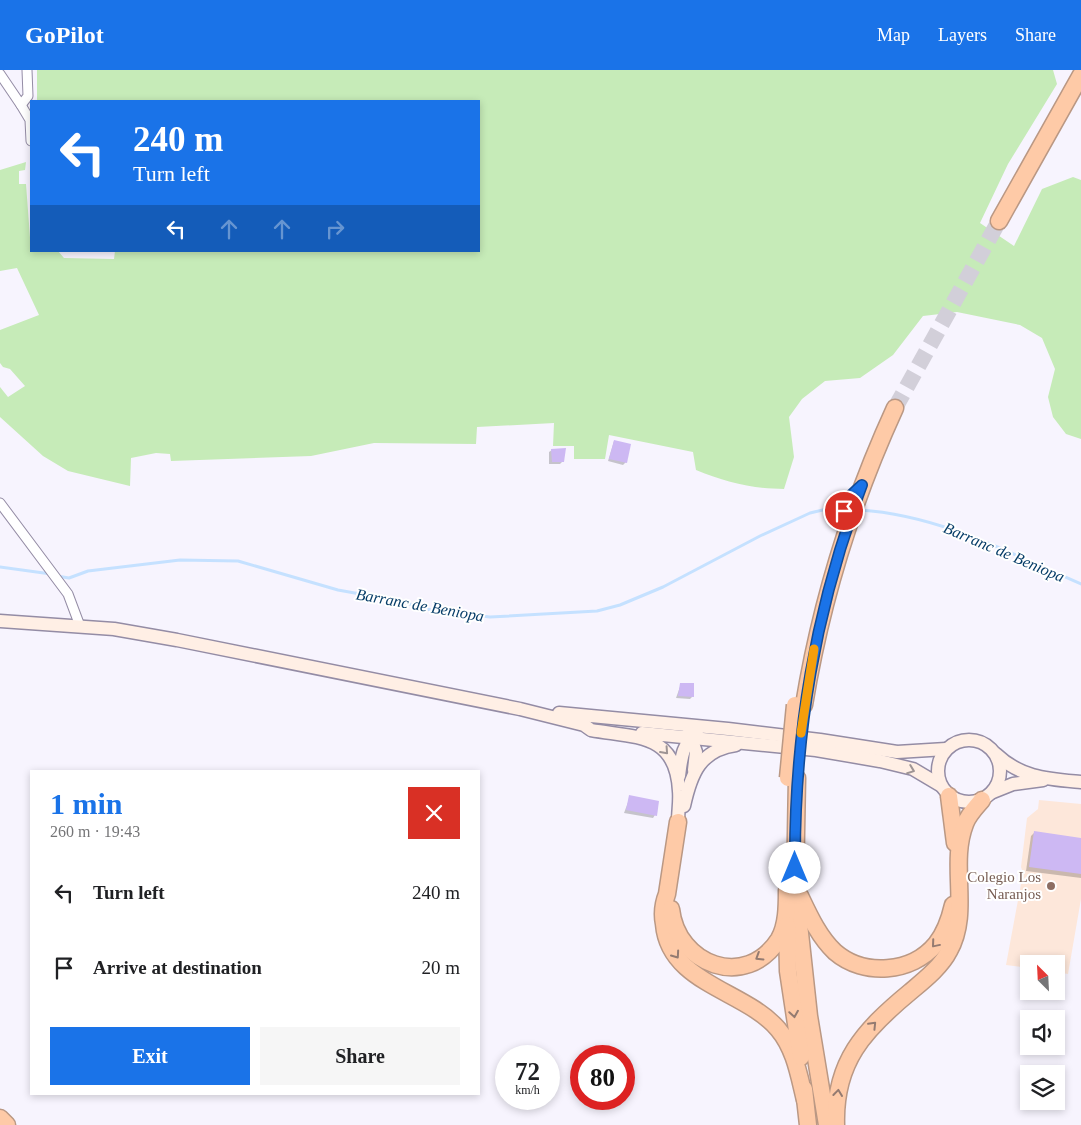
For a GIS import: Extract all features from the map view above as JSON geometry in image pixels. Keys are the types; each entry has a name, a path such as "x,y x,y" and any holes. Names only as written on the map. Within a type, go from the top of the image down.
{"highway":[{"path":"999,221 1081,75"},
{"path":"808,1121 788,971 786,913 792,778 800,705 817,613 848,498 862,485 895,408"},
{"path":"792,778 795,887 810,1016 820,1081 831,1122"},
{"path":"795,887 823,939 847,960 866,967 890,968 919,958 937,943 945,929 954,902 954,830 945,790"},
{"path":"831,1122 845,1064 869,1029 933,971 948,953 958,925 961,838 965,824 987,796"},
{"path":"678,822 667,894 663,904 664,926 672,952 688,970 756,1009 779,1029 792,1051 805,1100"},
{"path":"667,894 675,927 685,946 694,956 714,966 733,966 761,957 778,939 786,913"},
{"path":"0,1118 7,1125"}],"street":[{"path":"21,105 28,96 27,70"},
{"path":"0,74 30,120"},
{"path":"0,503 68,594 80,626"},
{"path":"0,621 80,626 177,640 520,709 584,726 816,750 880,761 913,769 965,802 987,796 1013,784 1048,779"},
{"path":"520,709 728,729 905,752 946,749 963,740 972,740 990,747 1015,770 1048,779 1081,782"},
{"path":"601,718 610,722 690,732 696,752 694,770 683,812 678,822"},
{"path":"584,726 591,730 652,741 661,746 668,752 678,782"},
{"path":"678,822 678,782 684,750 692,737 700,733 863,751 883,750"},
{"path":"694,770 713,752 724,746 746,743"},
{"path":"945,790 938,766 946,749"},
{"path":"987,796 1001,774 996,754"}],"shaded area":[{"name":"Colegio Los Naranjos","path":"1039,800 1081,804 1081,899 1068,974 1065,974 1065,955 1020,955 1020,967 1006,965 1023,873 1021,867 1027,818 1038,809"}],"green space":[{"path":"37,70 1053,70 1057,84 1008,164 980,223 1014,246 1042,189 1073,177 1081,180 1081,439 1066,434 1053,417 1048,397 1055,369 1042,338 1020,325 957,312 923,316 893,355 860,378 825,381 802,399 789,417 794,457 784,489 750,486 718,478 696,470 693,452 609,435 605,459 574,459 574,446 553,446 554,423 477,427 476,444 374,443 311,456 171,461 170,454 156,453 131,458 130,486 68,471 43,456 0,417 0,387 8,397 25,386 10,369 3,367 0,363 0,330 39,315 17,268 0,271 0,170 26,162 25,170 19,171 19,184 26,184 30,252 59,252 64,258 114,259 115,252 480,252 480,100 37,100"}],"building":[{"path":"614,440 631,444 627,463 609,459"},
{"path":"566,448 564,462 552,462 551,449"},
{"path":"680,683 694,683 694,697 678,696"},
{"path":"629,795 659,801 657,816 626,810"},
{"path":"1034,831 1081,838 1081,874 1029,867"}],"waterway":[{"name":"Barranc de Beniopa","path":"57,576 69,578 88,571 180,560 238,561 338,590 399,601 431,610 490,617 597,611 620,605 663,587 760,536 810,513 831,508 849,509"},
{"name":"Barranc de Beniopa","path":"860,510 889,513 946,527 1001,548 1081,584"},
{"name":"Barranc de Beniopa","path":"0,567 51,574"}],"tunnel":[{"path":"895,408 999,221"}],"slow traffic":[{"path":"801,733 814,649"}],"place":[{"name":"Colegio Los Naranjos","path":"1051,886"}],"route":[{"path":"795,868 796,778 804,705 811,663 821,614 833,570 862,485 848,498 844,511"}]}
